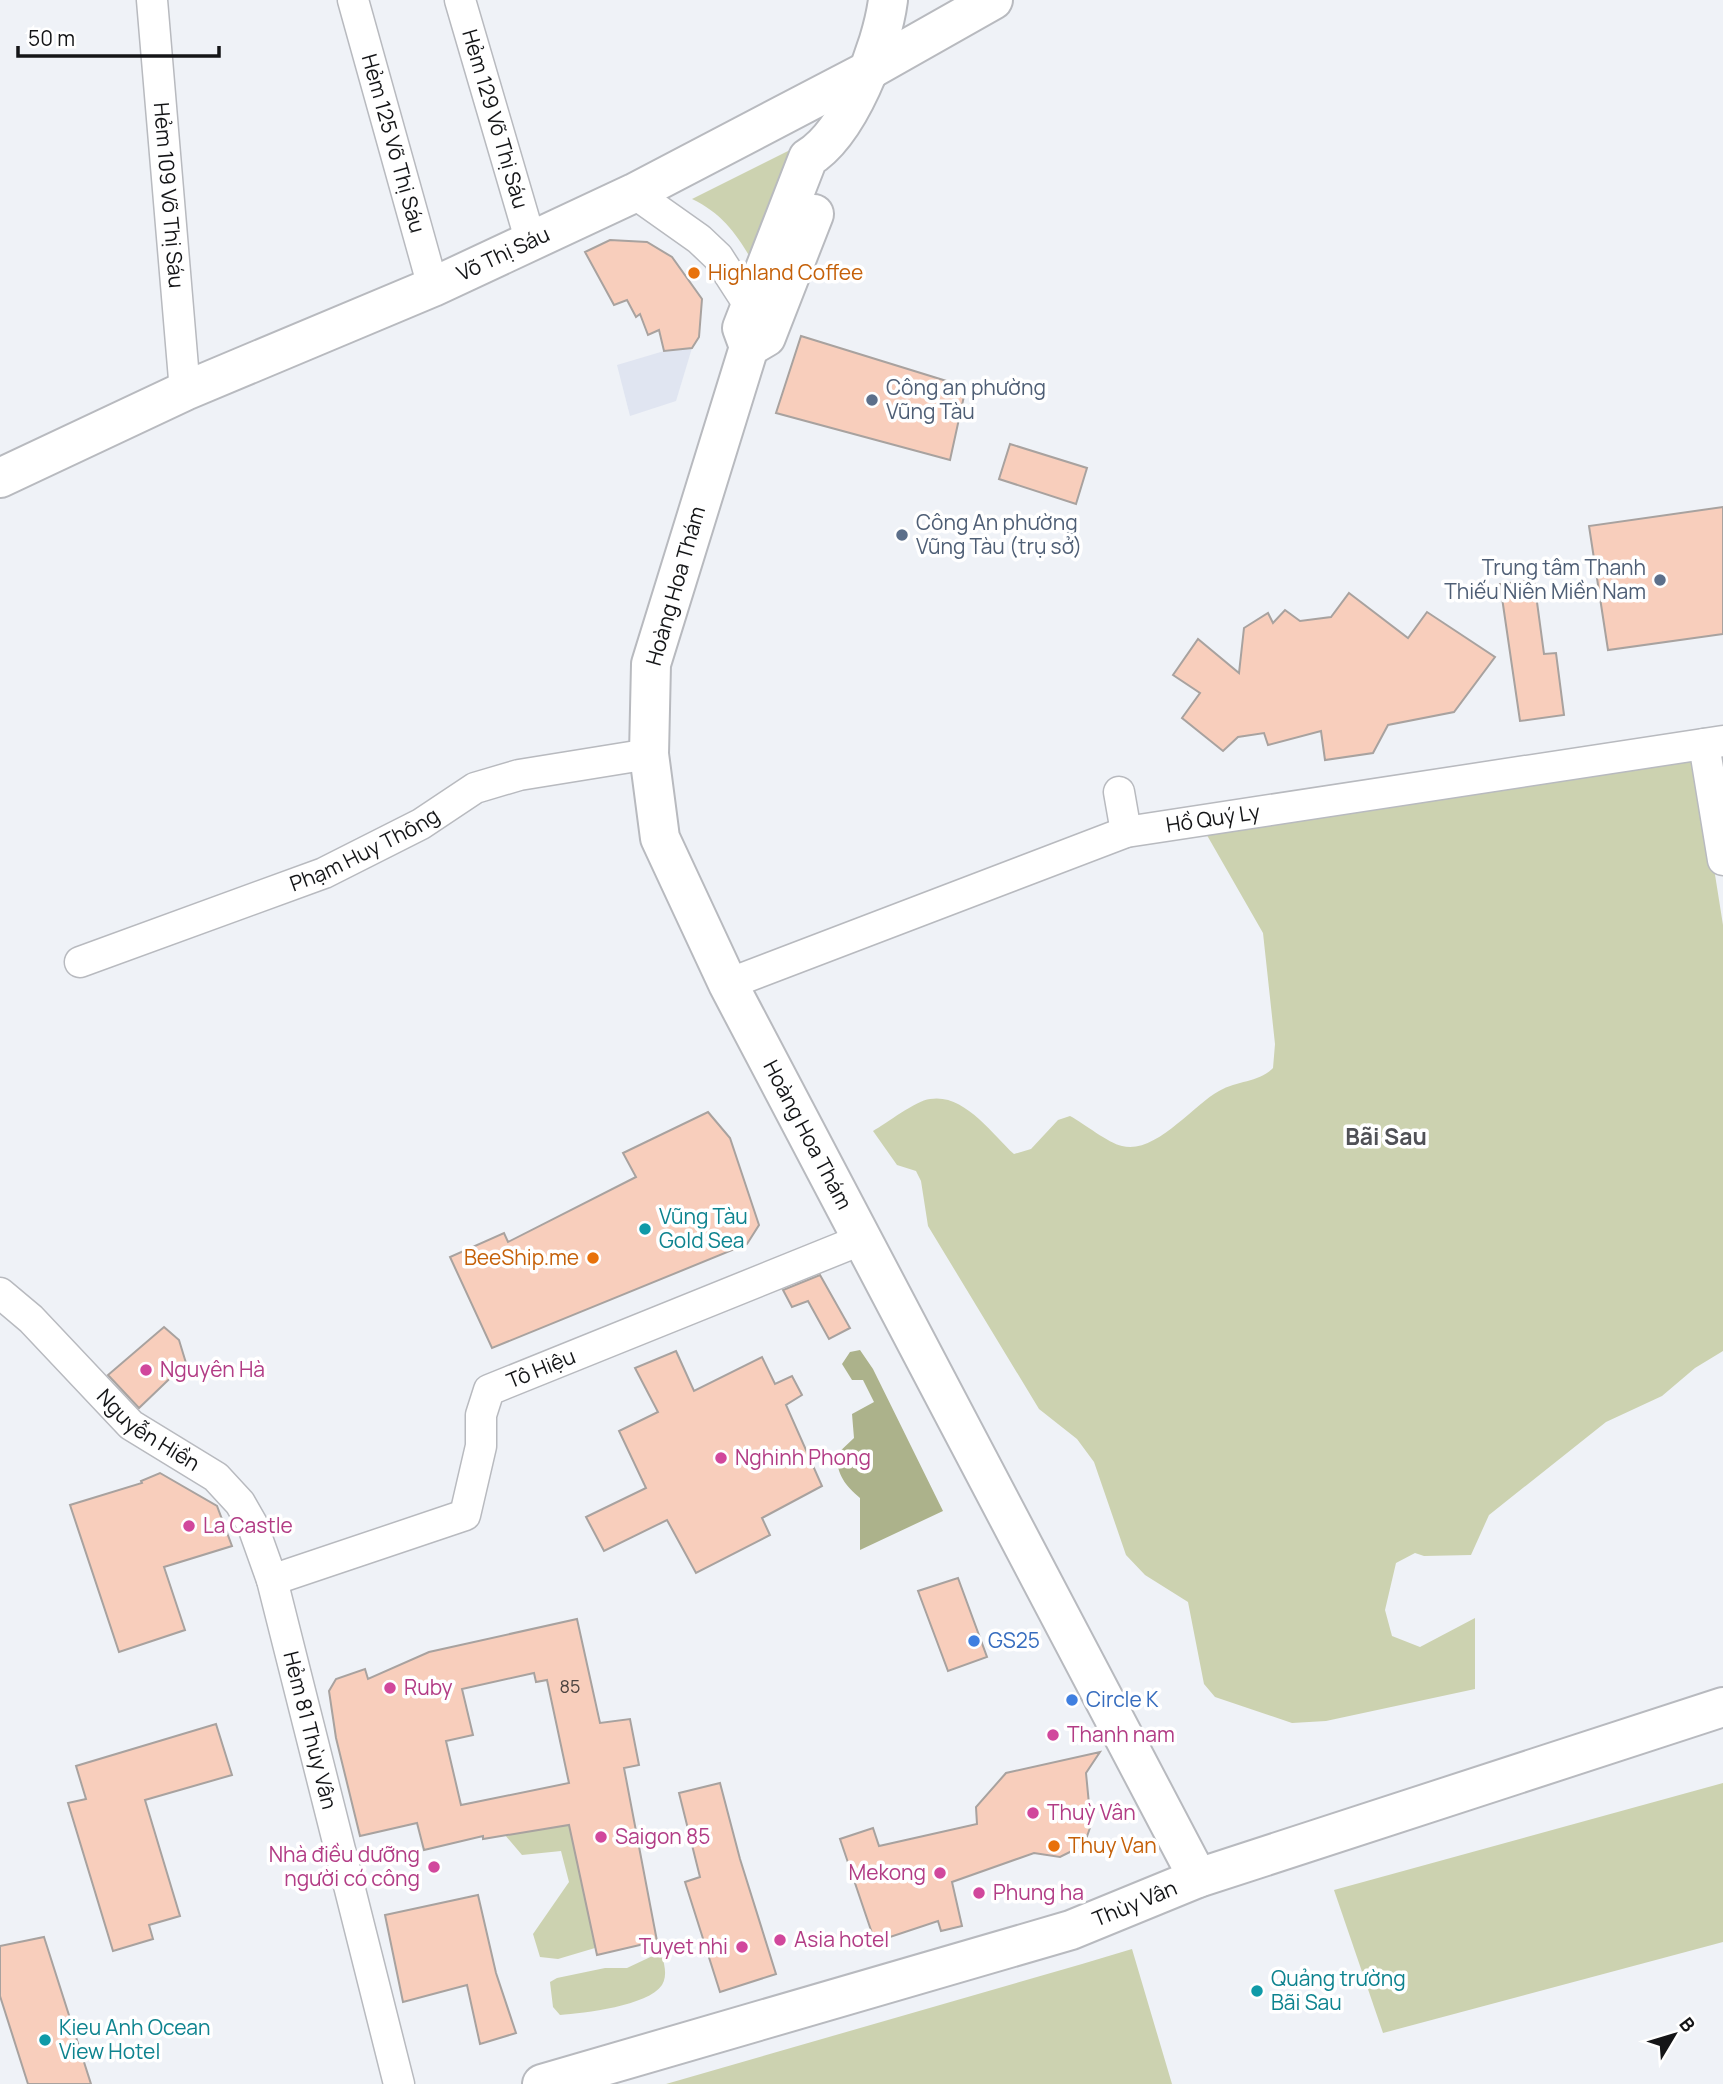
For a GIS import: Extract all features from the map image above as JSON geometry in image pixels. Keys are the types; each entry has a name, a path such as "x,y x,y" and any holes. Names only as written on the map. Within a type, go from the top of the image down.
{"main road":[{"name":"Võ Thị Sáu","path":"0,478 185,391 433,286 634,192 871,69 993,0"},
{"name":"Hoàng Hoa Thám","path":"889,1 871,69 825,148 808,158 742,328 749,347 651,664 649,754 660,838 728,984 1198,1878"},
{"name":"Hoàng Hoa Thám","path":"749,347 766,337 831,170 825,148"},
{"name":"Thùy Vân","path":"542,2084 1070,1930 1198,1878 1723,1707"}],"street":[{"name":"Hẻm 109 Võ Thị Sáu","path":"152,0 185,391"},
{"name":"Hẻm 125 Võ Thị Sáu","path":"353,0 433,286"},
{"name":"Hẻm 129 Võ Thị Sáu","path":"460,0 530,239"},
{"path":"634,192 699,239 718,257 749,305"},
{"path":"1713,742 1723,860"},
{"name":"Hồ Quý Ly","path":"728,984 1126,832 1713,742"},
{"name":"Phạm Huy Thông","path":"80,962 324,873 421,824 475,788 519,775 649,754"},
{"path":"1119,792 1126,832"},
{"name":"Tô Hiệu","path":"272,1580 466,1515 481,1446 481,1415 489,1390 863,1239"},
{"name":"Nguyễn Hiền","path":"0,1293 31,1319 131,1425 216,1477 240,1503 252,1524 272,1580"},
{"name":"Hẻm 81 Thùy Vân","path":"272,1580 399,2084"}],"shaded area":[{"path":"692,348 676,401 630,416 617,365 664,351"}],"green space":[{"path":"814,138 761,277 741,242 725,222 692,199"},
{"path":"1696,755 1723,925 1723,1351 1695,1368 1662,1396 1606,1422 1489,1515 1471,1555 1424,1556 1415,1553 1396,1563 1385,1610 1392,1636 1420,1647 1475,1618 1475,1689 1326,1721 1292,1723 1215,1697 1204,1684 1188,1602 1145,1575 1126,1555 1094,1462 1077,1439 1039,1409 928,1226 921,1181 916,1171 897,1165 873,1131 917,1104 930,1099 942,1099 966,1108 1014,1154 1031,1149 1058,1120 1070,1116 1116,1144 1135,1147 1160,1136 1219,1091 1254,1079 1273,1068 1275,1044 1263,933 1204,830"},
{"path":"860,1350 873,1369 943,1511 860,1550 860,1498 843,1480 836,1455 854,1438 852,1414 874,1402 863,1380 852,1380 842,1364 850,1352"},
{"path":"1723,1783 1723,1942 1383,2033 1334,1890"},
{"path":"589,1821 574,1847 595,1948 558,1959 540,1957 533,1934 569,1882 561,1851 522,1855 505,1835"},
{"path":"1132,1949 1172,2084 666,2084 1082,1964"},
{"path":"661,1952 665,1969 664,1981 655,1992 644,1998 615,2007 571,2014 560,2015 553,2007 550,1982 557,1978 605,1968 627,1968"}],"building":[{"path":"610,240 647,242 672,257 702,299 699,337 692,348 664,351 659,330 648,335 640,314 636,317 627,300 614,305 585,252"},
{"name":"Công an phường Vũng Tàu","path":"801,336 966,387 950,460 776,413"},
{"path":"1010,444 1087,468 1076,504 999,479"},
{"name":"Trung tâm Thanh Thiếu Niên Miền Nam","path":"1723,507 1723,634 1608,650 1589,526"},
{"path":"1534,580 1544,654 1556,653 1564,715 1520,721 1500,584"},
{"path":"1349,593 1408,638 1427,612 1495,657 1454,712 1388,725 1373,753 1325,760 1321,731 1268,745 1264,733 1238,737 1223,751 1182,718 1200,693 1173,675 1198,639 1239,673 1244,628 1268,613 1273,623 1285,610 1300,621 1331,617"},
{"name":"Vũng Tàu Gold Sea","path":"708,1112 730,1138 759,1225 747,1244 492,1348 450,1257 504,1233 508,1242 636,1177 623,1153"},
{"path":"820,1275 850,1328 829,1339 808,1301 792,1307 783,1290"},
{"name":"Nguyên Hà","path":"164,1327 179,1340 186,1363 139,1408 108,1375"},
{"name":"Nghinh Phong","path":"676,1351 694,1391 762,1357 775,1384 792,1376 802,1395 786,1405 822,1486 762,1518 770,1535 696,1573 667,1520 604,1551 586,1517 646,1488 619,1431 658,1412 635,1368"},
{"path":"160,1473 217,1506 232,1546 164,1567 185,1630 119,1652 70,1505 142,1483 141,1481"},
{"path":"958,1578 987,1657 948,1671 918,1591"},
{"path":"577,1619 600,1723 630,1719 639,1765 624,1768 657,1941 597,1955 569,1825 483,1839 483,1836 424,1850 417,1823 360,1836 336,1738 329,1691 336,1679 365,1669 368,1679 429,1652","holes":["534,1673 536,1682 547,1680 569,1783 461,1805 446,1741 473,1735 462,1689"]},
{"path":"216,1724 232,1775 145,1800 180,1916 149,1925 153,1939 113,1951 68,1803 86,1799 76,1766"},
{"path":"1100,1752 1086,1773 1091,1825 1084,1845 1060,1857 1034,1853 952,1882 962,1926 941,1931 938,1921 875,1942 840,1839 873,1828 879,1846 977,1824 976,1807 1006,1773"},
{"path":"720,1783 740,1859 776,1974 720,1992 685,1882 700,1877 679,1793"},
{"path":"478,1895 496,1973 516,2033 480,2044 467,1985 403,2002 385,1915"},
{"name":"Kieu Anh Ocean View Hotel","path":"44,1937 91,2084 28,2084 0,1996 0,1946"}],"place":[{"name":"Highland Coffee","path":"694,273"},
{"name":"Công an phường Vũng Tàu","path":"872,400"},
{"name":"Công An phường Vũng Tàu (trụ sở)","path":"902,535"},
{"name":"Trung tâm Thanh Thiếu Niên Miền Nam","path":"1660,580"},
{"name":"Vũng Tàu Gold Sea","path":"645,1229"},
{"name":"BeeShip.me","path":"593,1258"},
{"name":"Nguyên Hà","path":"146,1370"},
{"name":"Nghinh Phong","path":"721,1458"},
{"name":"La Castle","path":"189,1526"},
{"name":"GS25","path":"974,1641"},
{"name":"Ruby","path":"390,1688"},
{"name":"Circle K","path":"1072,1700"},
{"name":"Thanh nam","path":"1053,1735"},
{"name":"Thuỳ Vân","path":"1033,1813"},
{"name":"Saigon 85","path":"601,1837"},
{"name":"Thuy Van","path":"1054,1846"},
{"name":"Nhà điều dưỡng người có công","path":"434,1867"},
{"name":"Mekong","path":"940,1873"},
{"name":"Phung ha","path":"979,1893"},
{"name":"Asia hotel","path":"780,1940"},
{"name":"Tuyet nhi","path":"742,1947"},
{"name":"Quảng trường Bãi Sau","path":"1257,1991"},
{"name":"Kieu Anh Ocean View Hotel","path":"45,2040"}],"district":[{"name":"Bãi Sau","path":"1386,1137"}]}
